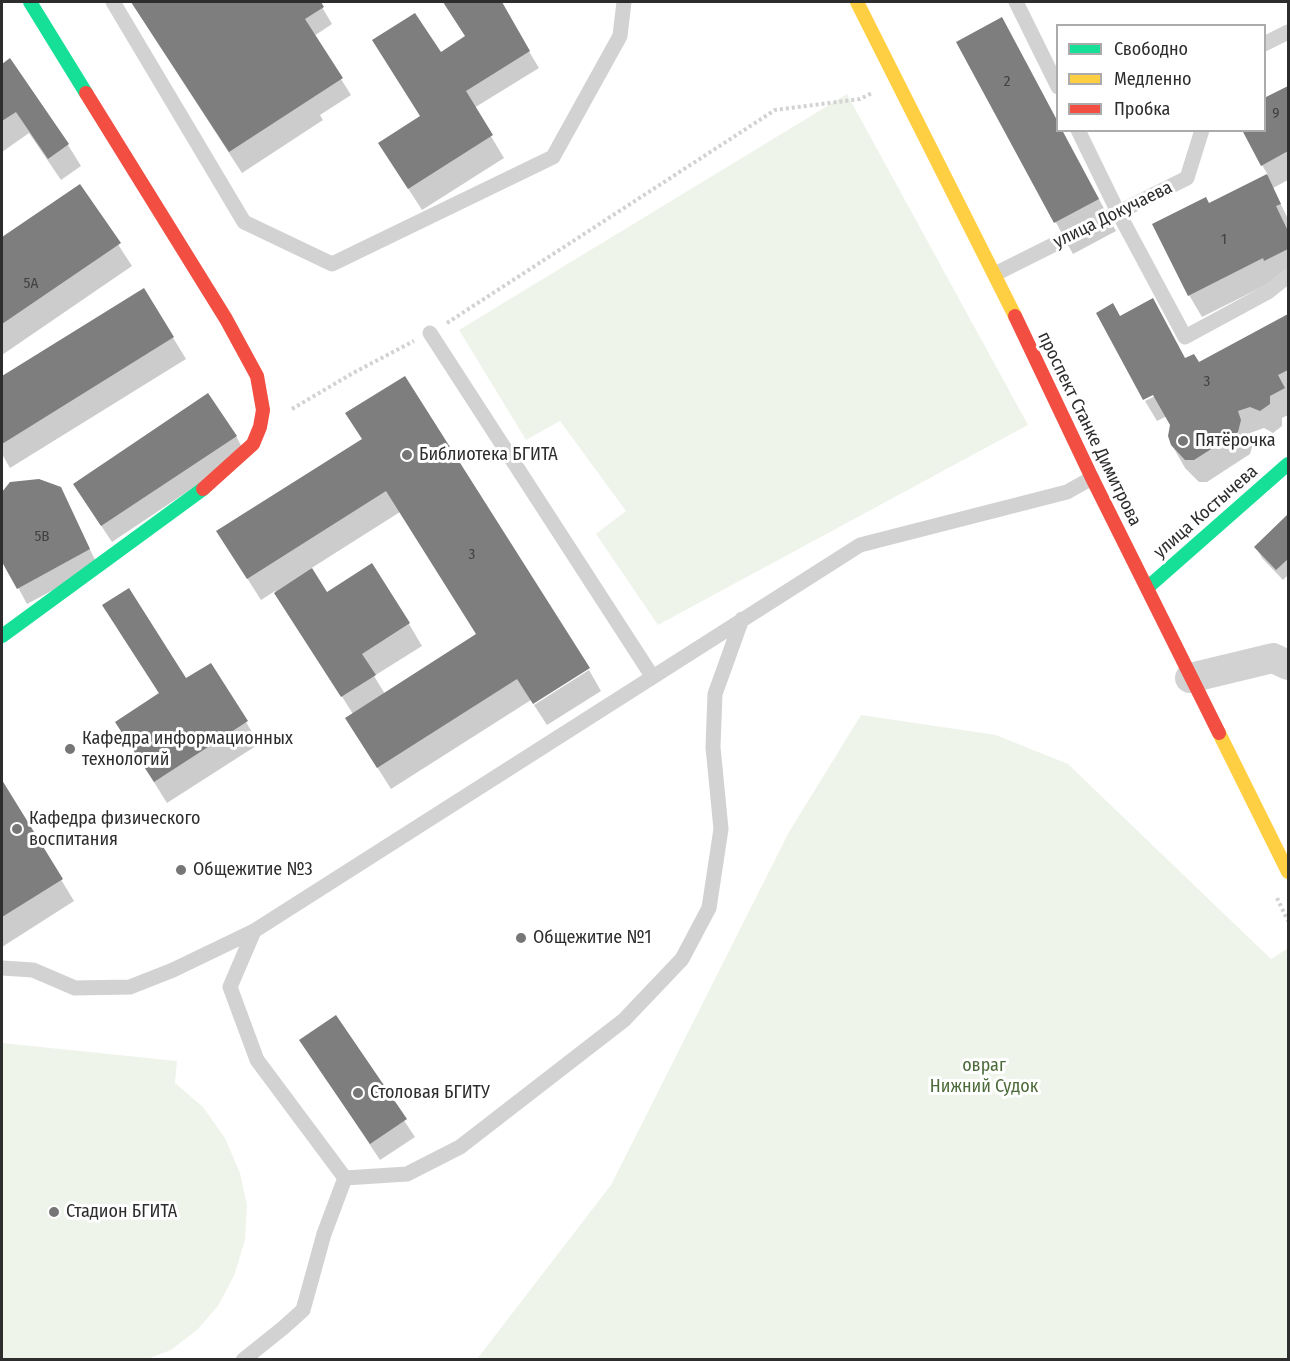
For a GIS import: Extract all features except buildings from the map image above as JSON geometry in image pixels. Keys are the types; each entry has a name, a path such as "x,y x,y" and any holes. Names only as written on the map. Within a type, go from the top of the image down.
{"street":[{"path":"2,636 207,486 253,444 260,427 262,396 257,376 226,319 30,2"},
{"name":"проспект Станке Димитрова","path":"857,2 995,274 1092,478 1288,872"},
{"name":"улица Костычева","path":"1147,588 1288,464"},
{"path":"1190,678 1273,658 1288,665"}],"lane":[{"path":"112,2 244,222 332,264 553,157 620,36 624,2"},
{"path":"1016,2 1056,83"},
{"path":"1266,43 1288,32"},
{"path":"1079,132 1118,212 1185,337 1268,292 1288,276"},
{"name":"улица Докучаева","path":"995,274 1186,178 1201,132"},
{"path":"430,333 652,676"},
{"path":"2,968 33,970 75,988 130,987 173,970 254,931 860,545 1067,492 1092,478"},
{"path":"345,1178 407,1174 460,1147 624,1020 682,959 709,908 721,829 713,747 715,694 742,619"},
{"path":"254,931 230,987 257,1060 345,1178"},
{"path":"243,1359 284,1328 303,1310 324,1234 345,1178"}],"path":[{"path":"260,427 353,373 430,333 775,110 860,99 897,79"},
{"path":"1278,900 1288,921"}],"green space":[{"path":"847,94 1028,425 658,625 596,534 626,511 560,421 526,440 459,330"},
{"name":"овраг Нижний Судок","path":"861,715 996,735 1068,764 1271,959 1288,948 1288,1359 477,1359 611,1185 789,832"},
{"path":"2,1043 177,1061 175,1083 203,1107 225,1138 240,1173 247,1205 245,1240 234,1276 218,1306 197,1330 171,1350 147,1359 2,1359"}],"traffic: fast":[{"path":"30,2 86,93"},
{"path":"1147,588 1288,464"},
{"path":"2,636 203,489"}],"traffic: slow":[{"path":"857,2 1015,316"},
{"path":"1219,733 1288,872"}],"traffic: jam":[{"path":"86,93 226,319 257,376 263,410 260,427 253,444 203,489"},
{"path":"1015,316 1092,478 1219,733"}],"place":[{"name":"Пятёрочка","path":"1183,441"},
{"name":"Библиотека БГИТА","path":"407,455"},
{"name":"Кафедра информационных технологий","path":"70,749"},
{"name":"Кафедра физического воспитания","path":"17,829"},
{"name":"Общежитие №3","path":"181,870"},
{"name":"Общежитие №1","path":"521,938"},
{"name":"Столовая БГИТУ","path":"358,1093"},
{"name":"Стадион БГИТА","path":"54,1212"}]}
